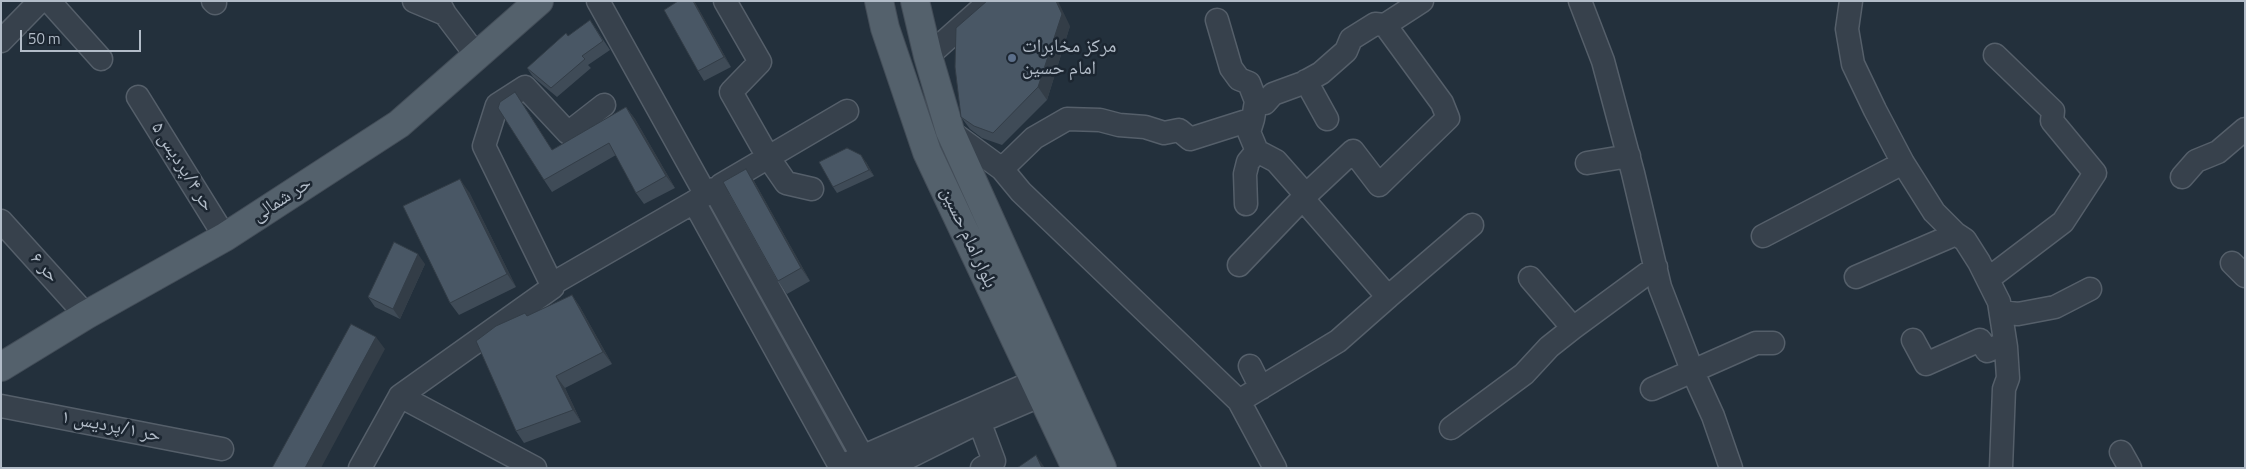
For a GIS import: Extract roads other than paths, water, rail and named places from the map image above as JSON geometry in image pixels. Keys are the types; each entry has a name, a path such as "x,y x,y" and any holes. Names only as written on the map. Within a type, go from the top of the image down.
{"main road":[{"name":"حر شمالی","path":"1,367 86,315 226,237 399,124 539,1"},
{"name":"بلوار امام حسین","path":"878,1 885,28 927,152 1076,468"},
{"name":"بلوار امام حسین","path":"915,1 928,56 950,131 1102,468"}],"street":[{"path":"1,41 40,1"},
{"path":"49,1 101,59"},
{"path":"414,1 441,8 476,55"},
{"path":"598,1 705,196 865,462"},
{"path":"725,1 760,62 731,92 768,157 786,183 812,189"},
{"path":"928,56 990,1"},
{"path":"1002,169 1034,138 1067,119 1100,120 1119,125 1145,127 1164,133 1180,130 1190,139 1255,110 1273,94 1321,73 1346,51 1351,39 1375,24 1385,25 1422,1"},
{"path":"1580,1 1603,61 1629,156 1660,287 1692,370 1713,416 1731,468"},
{"path":"1851,1 1847,29 1853,64 1903,163 1934,212 1956,234 1965,240 1999,302 2006,344 2008,378 2004,388 2000,468"},
{"path":"1218,20 1231,68 1239,79 1249,83 1255,110 1249,132 1257,151 1276,160 1304,197 1388,297"},
{"path":"1239,265 1304,197 1353,151 1379,185 1448,118 1442,103 1385,25"},
{"path":"1988,279 2063,222 2095,173 2052,121 2053,111 1995,55"},
{"path":"1306,81 1327,119"},
{"path":"552,284 484,146 497,105 524,87 568,133 604,105"},
{"name":"حر ۴/پردیس ۵","path":"138,97 226,237"},
{"path":"360,468 400,396 553,286 552,284 847,111"},
{"path":"2182,176 2196,161 2218,152 2245,130"},
{"path":"950,131 1002,169 1021,192 1239,401 1275,468"},
{"path":"1246,204 1245,174 1248,162 1257,151"},
{"path":"1587,163 1629,156"},
{"path":"1763,236 1903,163"},
{"path":"705,196 840,467 865,462 1039,388"},
{"name":"حر ۶","path":"1,221 86,315"},
{"path":"1239,401 1338,341 1472,225"},
{"path":"1856,277 1956,234"},
{"path":"1451,428 1524,374 1549,347 1573,328 1656,267"},
{"path":"1530,278 1573,328"},
{"path":"2000,312 2018,314 2056,307 2090,290"},
{"path":"1913,340 1926,364 1980,340 1988,350 2006,344"},
{"path":"1652,389 1756,343 1773,343"},
{"path":"1250,366 1261,388"},
{"path":"400,396 535,468"},
{"name":"حر ۱/پردیس ۱","path":"1,406 222,449"},
{"path":"886,468 977,415"},
{"path":"977,415 994,461 982,468"}],"place":[{"name":"مرکز مخابرات امام حسین","path":"1012,58"}]}
